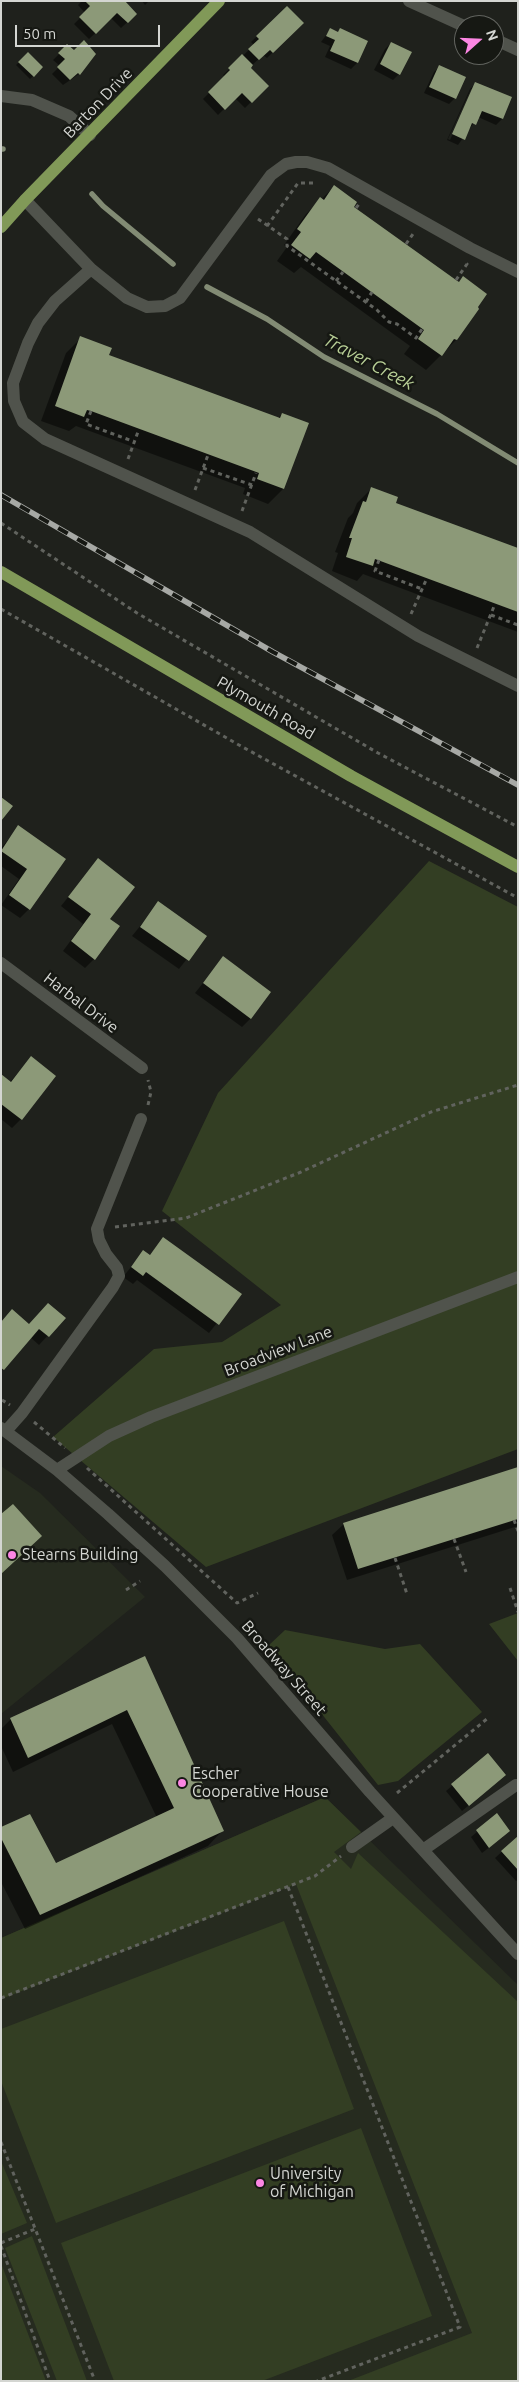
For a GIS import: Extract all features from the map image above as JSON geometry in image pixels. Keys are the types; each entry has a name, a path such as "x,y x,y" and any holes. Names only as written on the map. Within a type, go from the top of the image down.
{"main road":[{"name":"Barton Drive","path":"1,228 25,200 219,1"},
{"name":"Plymouth Road","path":"1,572 351,776 518,868"}],"street":[{"path":"409,1 454,21"},
{"path":"504,44 518,50"},
{"path":"1,96 32,100 70,116 90,135"},
{"path":"25,200 91,269 127,298 148,306 165,306 180,298 271,175 278,168 296,162 318,164 344,176 470,248 518,272"},
{"path":"91,269 55,301 38,323 28,343 13,383 14,401 23,422 45,439 250,532 418,636 518,686"},
{"name":"Harbal Drive","path":"1,963 142,1068"},
{"path":"4,1430 22,1413 116,1282 118,1276 117,1268 106,1254 99,1240 97,1229 141,1119"},
{"name":"Broadview Lane","path":"57,1470 109,1436 151,1417 518,1277"},
{"name":"Broadway Street","path":"4,1430 57,1470 165,1566 237,1638 393,1818 518,1954"},
{"path":"423,1850 516,1785"},
{"path":"352,1846 393,1818"}],"path":[{"path":"267,226 298,183 324,182"},
{"path":"355,196 363,201"},
{"path":"245,210 287,239 287,246 366,302 389,322 397,324 416,338 422,329"},
{"path":"407,227 420,234"},
{"path":"406,244 415,232"},
{"path":"456,280 467,264 459,259"},
{"path":"336,281 343,272"},
{"path":"366,302 372,292"},
{"path":"91,411 86,424 134,442"},
{"path":"132,448 140,430"},
{"path":"199,479 208,454"},
{"path":"203,468 252,485"},
{"path":"246,500 256,473"},
{"path":"1,523 137,614 378,753 518,827"},
{"path":"379,560 375,571 422,589"},
{"path":"417,603 426,578"},
{"path":"483,636 495,604"},
{"path":"1,610 256,754 518,898"},
{"path":"491,615 518,625"},
{"path":"141,1119 150,1102 151,1092 149,1081 142,1068"},
{"path":"97,1229 186,1218 301,1172 432,1112 518,1085"},
{"path":"29,1418 67,1451"},
{"path":"79,1461 236,1603 258,1593"},
{"path":"514,1520 518,1531"},
{"path":"454,1539 466,1572"},
{"path":"395,1558 407,1594"},
{"path":"126,1590 140,1581"},
{"path":"510,1588 518,1612"},
{"path":"397,1793 488,1718"},
{"path":"1,1998 315,1876 352,1846"},
{"path":"288,1887 460,2327 317,2381"},
{"path":"1,2142 94,2381"},
{"path":"35,2229 1,2245 50,2381"}],"shaded area":[{"path":"1,1466 40,1493 145,1597 1,1714"},
{"name":"University of Michigan","path":"325,1797 518,1985 518,2381 1,2381 1,1938"}],"green space":[{"path":"429,861 518,907 518,1449 206,1567 53,1437 154,1349 222,1342 281,1305 162,1211 218,1093"},
{"path":"518,1613 518,1661 489,1624"},
{"path":"285,1630 385,1649 420,1644 482,1712 398,1781 378,1785 268,1646"},
{"path":"325,1797 361,1832 334,1852 351,1869 358,1853 518,2002 518,2381 348,2381 472,2333 296,1884 1,1999 1,1938"},
{"path":"284,1921 354,2109 56,2223 1,2081 1,2029"},
{"path":"361,2128 432,2316 262,2381 114,2381 61,2243"},
{"path":"1,2161 27,2223 1,2234"},
{"path":"32,2236 87,2381 57,2381 5,2248"},
{"path":"1,2263 46,2381 1,2381"}],"building":[{"path":"85,1 125,1 137,14 128,23 117,13 96,34 79,17 90,6"},
{"path":"287,6 304,23 273,53 270,50 259,60 248,49 259,39 256,36"},
{"path":"330,28 338,32 340,28 368,41 358,63 330,51 335,40 326,36"},
{"path":"84,40 96,54 80,75 78,73 70,80 57,67 65,59 58,53 67,44 74,50"},
{"path":"391,42 412,52 400,75 380,64"},
{"path":"28,52 43,67 34,77 18,62"},
{"path":"242,54 253,65 251,68 269,86 252,103 242,93 225,110 208,92 230,70 228,68"},
{"path":"439,65 466,77 456,99 429,87"},
{"path":"475,82 512,97 503,119 482,111 476,125 472,123 465,140 452,134"},
{"path":"334,185 357,202 354,207 456,280 459,282 463,276 487,294 457,340 454,339 442,356 418,339 424,330 316,252 310,259 291,245 301,232 297,229 320,197 324,200"},
{"path":"80,336 112,348 109,355 280,418 282,413 309,423 284,489 257,479 259,473 91,411 87,410 84,417 55,406"},
{"path":"371,487 398,497 396,503 518,548 518,612 375,559 373,566 346,557 352,538 349,538 363,501 366,502"},
{"path":"1,797 13,806 1,821"},
{"path":"18,825 66,859 30,910 9,895 27,869 1,851"},
{"path":"98,858 135,887 110,919 120,926 95,960 71,941 91,914 68,897"},
{"path":"158,901 207,936 189,961 140,927"},
{"path":"223,956 271,992 251,1019 203,983"},
{"path":"31,1056 56,1076 22,1120 1,1104 1,1074 11,1082"},
{"path":"163,1237 242,1294 219,1325 146,1272 143,1276 131,1267 143,1250 150,1255"},
{"path":"48,1303 66,1318 49,1337 39,1329 4,1370 1,1368 1,1322 12,1309 29,1324"},
{"path":"518,1467 518,1519 358,1569 343,1523"},
{"name":"Stearns Building","path":"13,1504 42,1536 1,1574 1,1514"},
{"name":"Escher Cooperative House","path":"145,1656 224,1831 40,1915 1,1838 1,1827 30,1814 56,1863 174,1808 127,1710 28,1758 10,1718"},
{"path":"488,1753 506,1775 469,1806 451,1784"},
{"path":"497,1813 510,1831 489,1848 476,1830"},
{"path":"518,1836 518,1870 501,1851"}],"waterway":[{"name":"Traver Creek","path":"92,194 103,206 173,264"},
{"name":"Traver Creek","path":"207,287 267,319 324,357 437,414 518,463"}],"railway":[{"path":"1,495 273,652 518,785"}],"place":[{"name":"Stearns Building","path":"12,1555"},
{"name":"Escher Cooperative House","path":"182,1783"},
{"name":"University of Michigan","path":"260,2183"}]}
